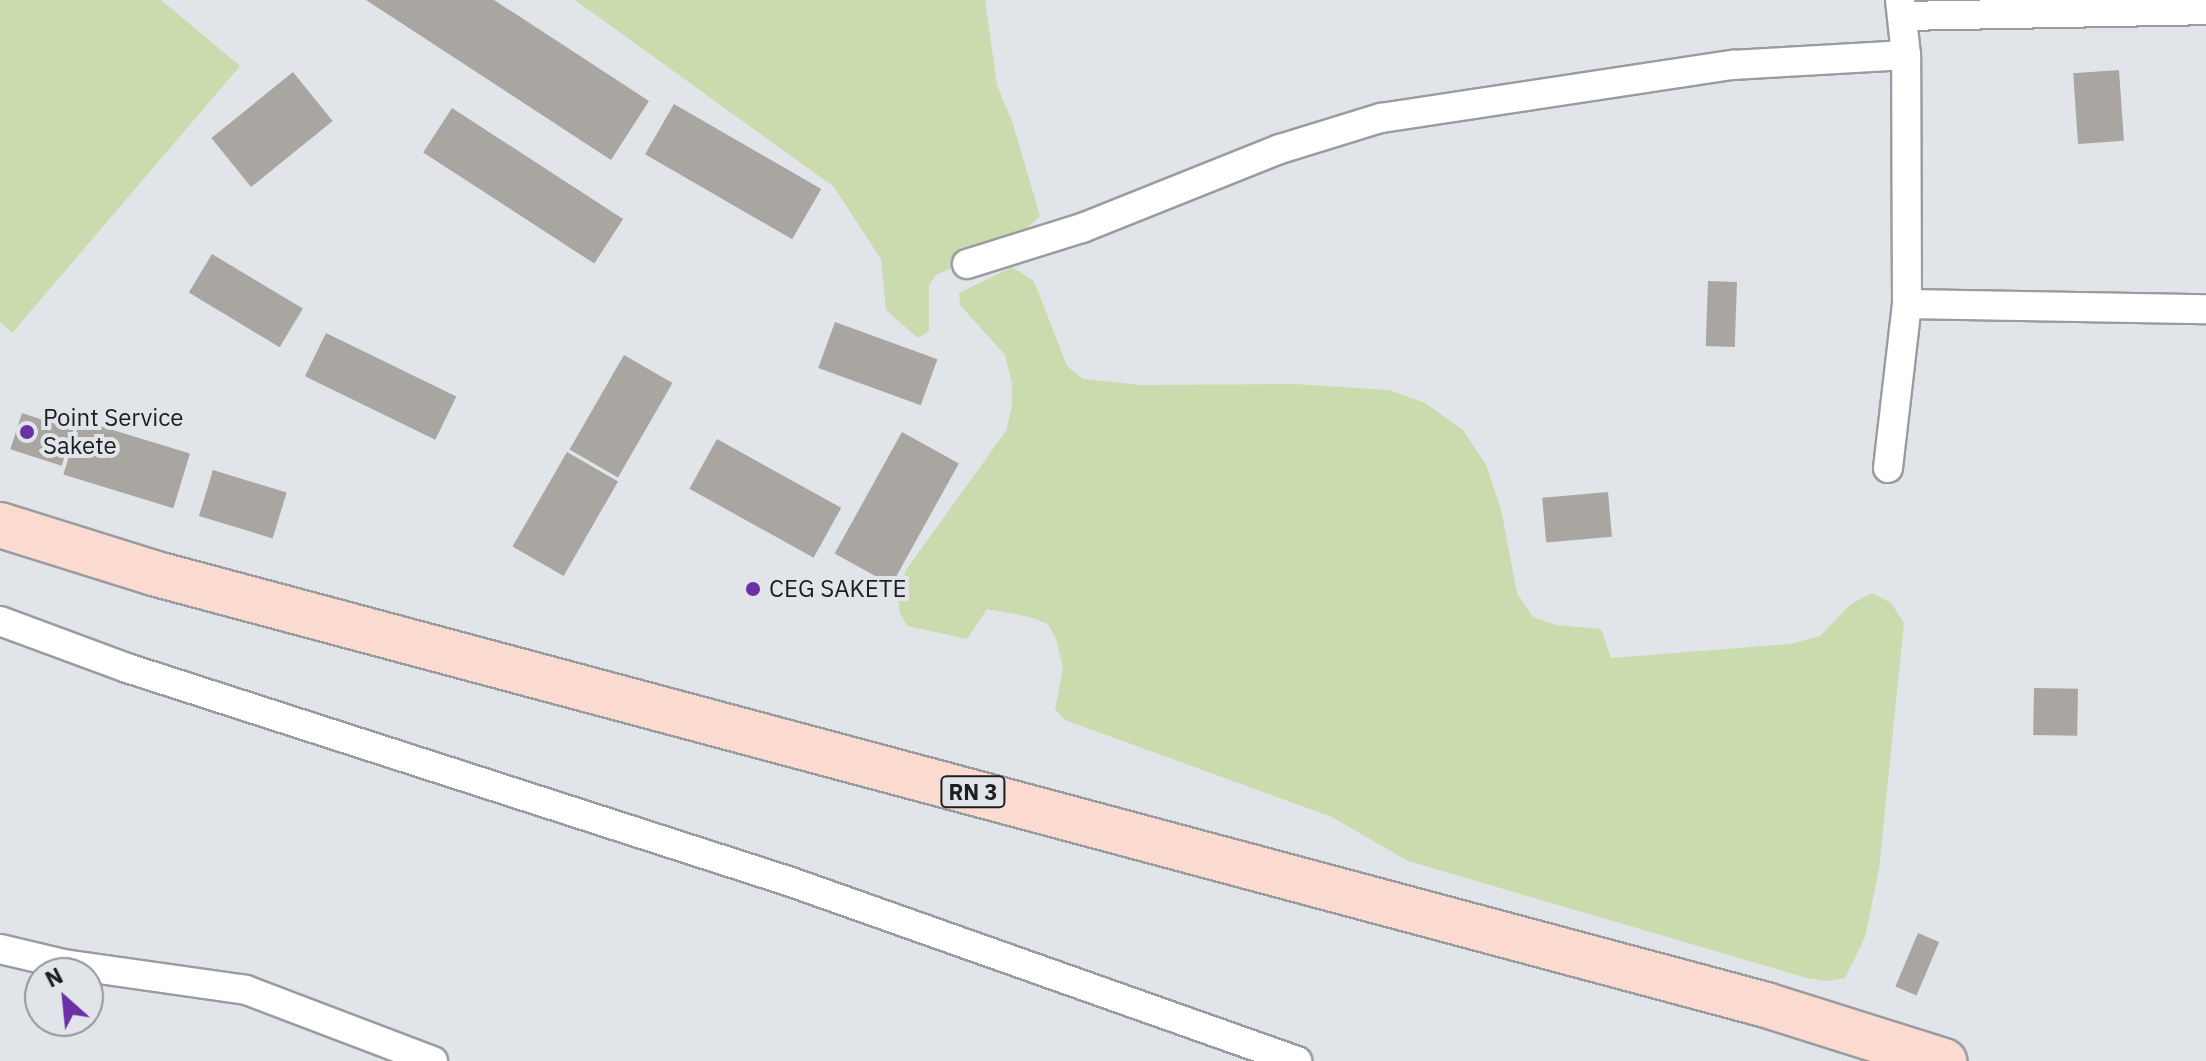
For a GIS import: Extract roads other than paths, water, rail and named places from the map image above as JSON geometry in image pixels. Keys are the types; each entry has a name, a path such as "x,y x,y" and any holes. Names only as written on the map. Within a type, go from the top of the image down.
{"main road":[{"name":"RN 3","path":"0,525 153,573 1766,1005 1944,1061"}],"street":[{"path":"1888,468 1907,304 1906,55 1901,8 2206,10"},
{"path":"967,264 1082,228 1280,149 1381,118 1733,65 1906,55"},
{"path":"1907,304 2206,309"},
{"path":"0,621 127,668 791,882 1297,1061"},
{"path":"0,949 64,964 246,990 433,1061"}],"place":[{"name":"Point Service Sakete","path":"27,432"},
{"name":"CEG SAKETE","path":"753,589"}]}
